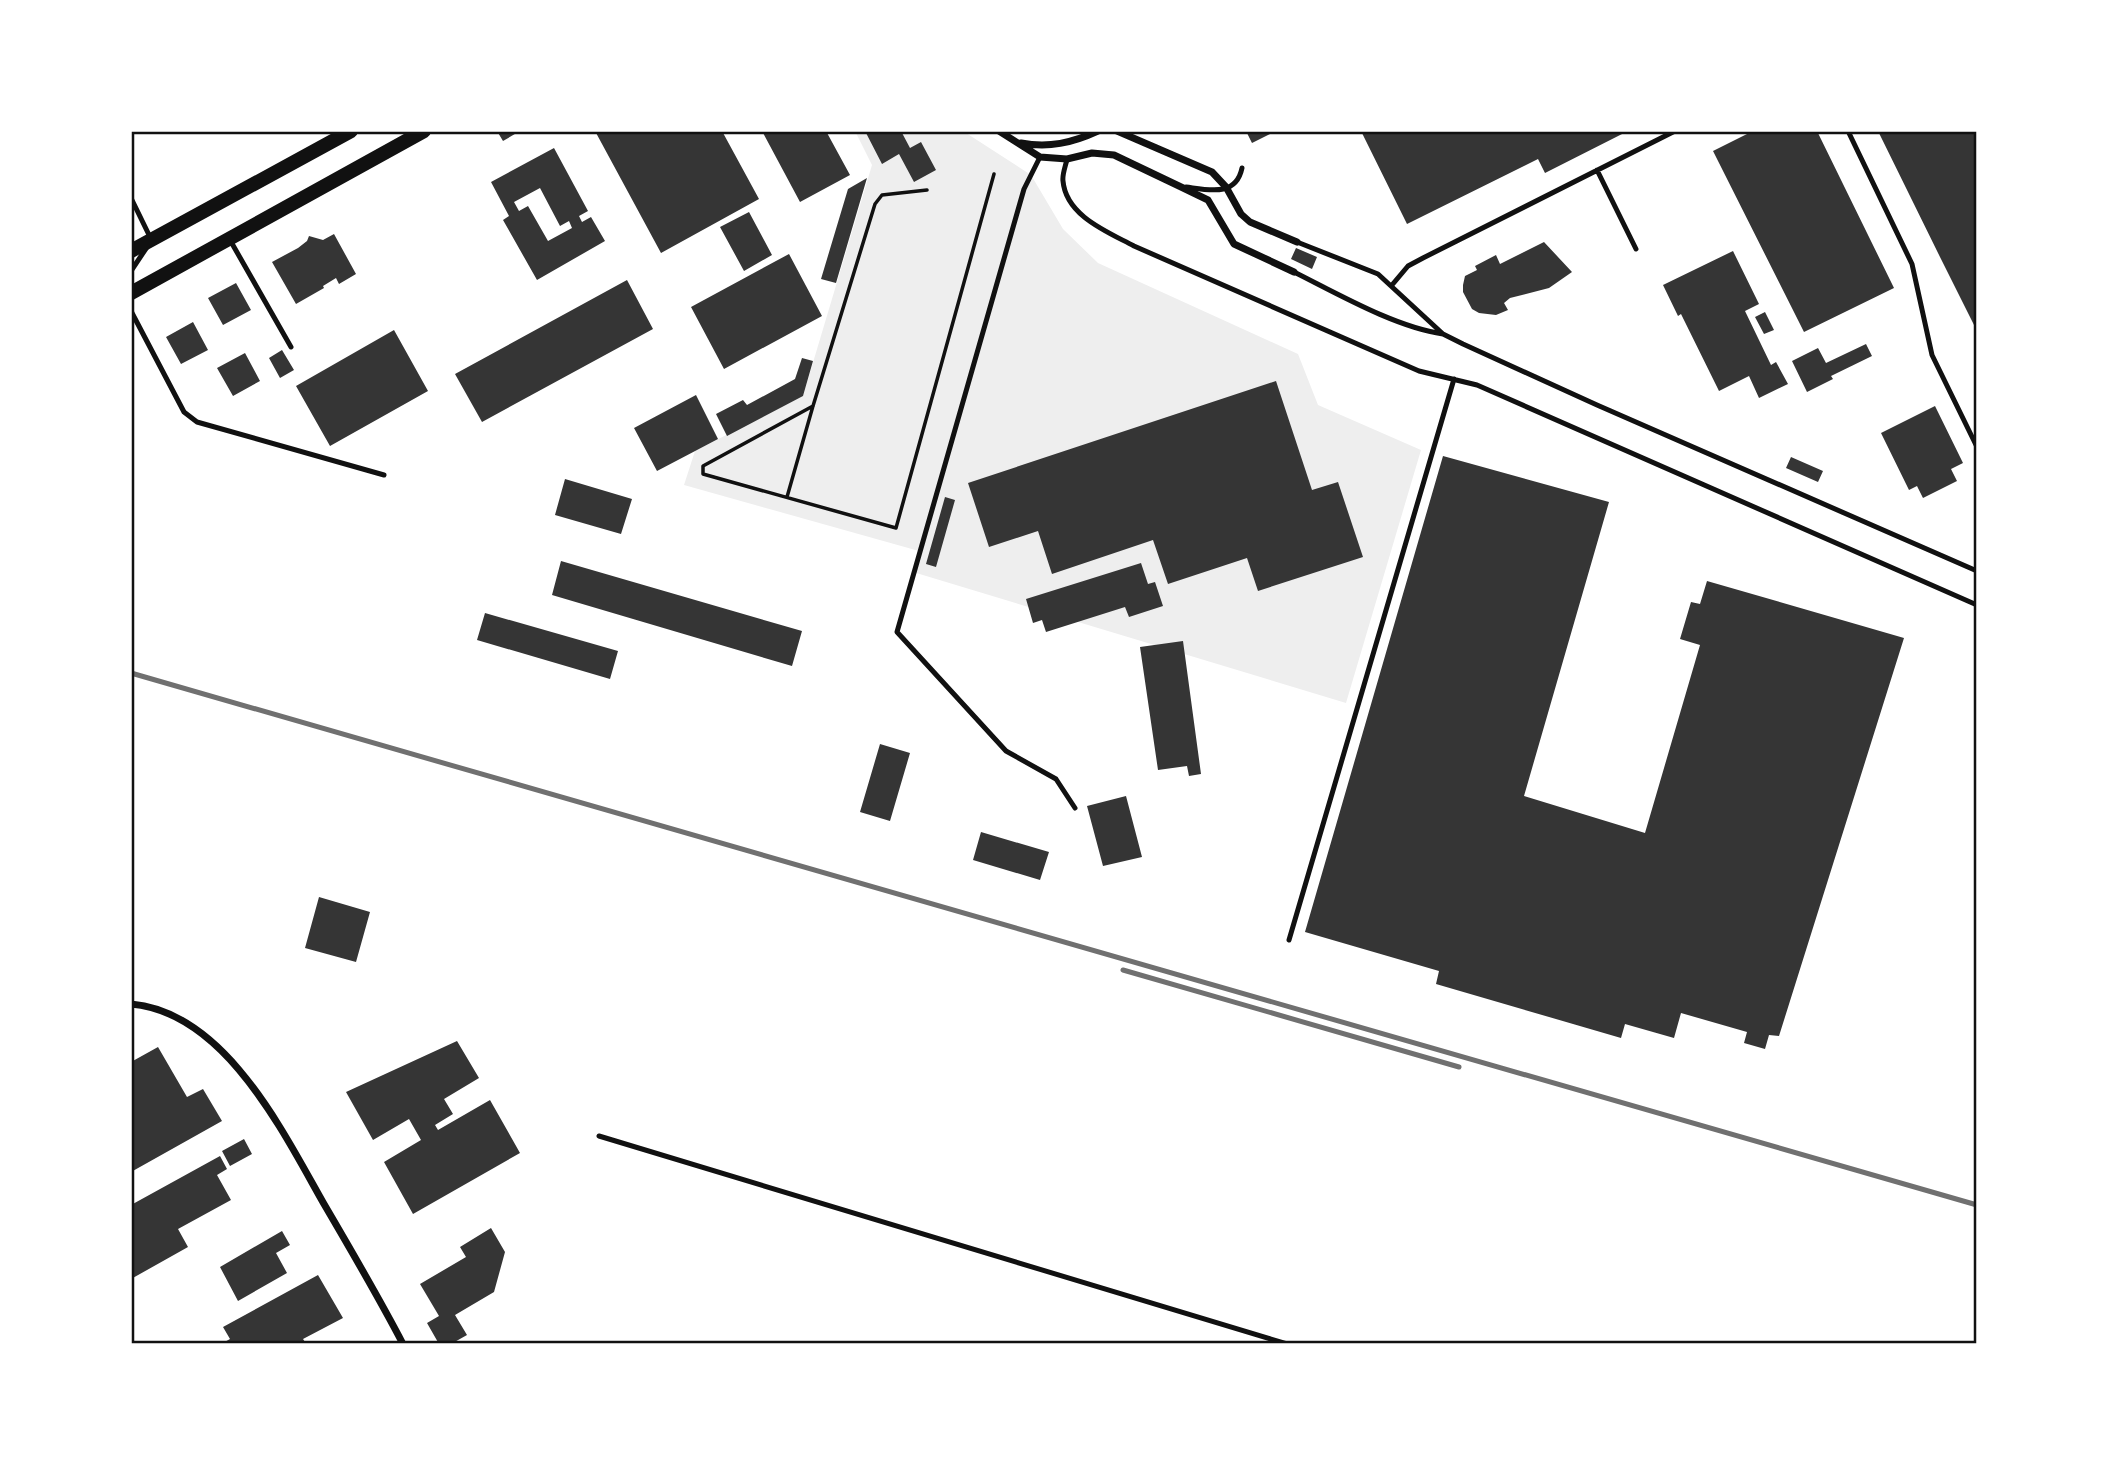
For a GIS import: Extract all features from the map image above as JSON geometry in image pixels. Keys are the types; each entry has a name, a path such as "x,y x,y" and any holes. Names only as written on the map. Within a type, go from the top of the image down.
{"main road":[{"path":"131,251 351,131"},
{"path":"131,293 424,131"}],"street":[{"path":"999,131 1040,157 1067,159 1092,153 1114,155 1179,186 1208,200 1234,244 1294,272"},
{"path":"1017,142 1038,146 1060,145 1098,131"},
{"path":"1117,131 1212,172 1226,187 1241,214 1250,222 1297,242"},
{"path":"131,1004 167,1012 187,1023 210,1041 241,1072 281,1130 403,1344"}],"lane":[{"path":"1392,285 1408,266 1675,131"},
{"path":"1849,131 1912,264 1931,355 1977,447"},
{"path":"1040,157 1024,189 897,632 1006,751 1056,779 1075,808"},
{"path":"1067,159 1063,181 1074,208 1097,226 1134,246 1419,371 1477,385 1977,605"},
{"path":"1179,186 1213,190 1233,186 1240,179 1242,168"},
{"path":"1597,170 1636,249"},
{"path":"131,198 152,240 131,271"},
{"path":"229,239 290,347"},
{"path":"1297,242 1378,274 1443,334"},
{"path":"1294,272 1398,321 1424,331 1443,334 1584,400 1977,571"},
{"path":"131,311 184,412 197,422 384,475"},
{"path":"1289,940 1454,379"},
{"path":"599,1136 1287,1344"}],"path":[{"path":"813,406 703,466 703,474 896,527 993,174"},
{"path":"788,497 875,204 882,195 928,190"}],"shaded area":[{"path":"855,131 963,131 1031,175 1063,229 1098,263 1298,354 1318,405 1421,450 1346,703 913,572 919,551 684,485 695,451 803,396 872,165"}],"building":[{"path":"497,131 520,131 503,141"},
{"path":"595,131 722,131 759,199 661,253"},
{"path":"762,131 826,131 850,175 800,202"},
{"path":"865,131 901,131 910,148 921,142 936,170 914,182 899,154 882,164"},
{"path":"1246,131 1276,131 1252,143"},
{"path":"1361,131 1628,131 1545,173 1538,159 1407,224"},
{"path":"1753,131 1817,131 1894,288 1804,332 1713,151"},
{"path":"1878,131 1977,131 1977,331 1940,257"},
{"path":"554,148 588,211 579,216 582,222 591,217 605,241 537,280 503,220 509,216 491,182","holes":["540,188 560,226 569,221 572,228 548,241 528,206 519,211 514,202"]},
{"path":"867,178 836,283 821,279 848,189"},
{"path":"749,212 772,255 744,271 720,227"},
{"path":"334,234 356,274 339,284 336,278 296,304 272,262 298,248 309,236 323,240"},
{"path":"1544,242 1572,272 1549,288 1510,298 1504,303 1508,310 1496,315 1479,313 1472,309 1463,292 1463,285 1465,276 1477,270 1475,266 1496,255 1500,264"},
{"path":"1296,248 1317,257 1312,269 1291,259"},
{"path":"1733,251 1759,304 1745,311 1771,365 1776,362 1788,384 1759,398 1749,376 1719,391 1681,314 1678,316 1663,285"},
{"path":"789,254 822,316 724,369 691,307"},
{"path":"627,280 653,329 482,422 455,374"},
{"path":"236,283 251,310 223,325 208,298"},
{"path":"1765,312 1774,330 1764,334 1755,317"},
{"path":"193,322 208,350 181,364 166,337"},
{"path":"394,330 428,391 330,446 296,386"},
{"path":"1866,344 1872,356 1831,376 1833,379 1807,392 1792,361 1818,348 1826,363"},
{"path":"282,350 294,370 280,378 269,358"},
{"path":"245,353 260,381 233,396 217,368"},
{"path":"802,358 813,361 803,396 727,436 716,414 743,400 747,405 795,379"},
{"path":"1276,381 1312,490 1338,482 1363,557 1258,591 1247,558 1168,584 1153,540 1052,574 1038,531 989,547 968,483"},
{"path":"696,395 718,439 657,471 634,428"},
{"path":"1935,406 1963,463 1951,469 1957,481 1923,498 1917,486 1909,490 1881,433"},
{"path":"1443,456 1609,502 1524,796 1645,833 1700,645 1680,639 1691,602 1700,604 1707,581 1904,638 1779,1036 1769,1035 1765,1049 1744,1043 1747,1032 1681,1013 1674,1038 1625,1024 1621,1038 1436,984 1439,971 1305,932"},
{"path":"1791,457 1823,471 1818,482 1786,468"},
{"path":"565,479 632,499 621,534 555,515"},
{"path":"945,497 955,500 936,567 926,564"},
{"path":"561,561 802,631 792,666 552,595"},
{"path":"1141,563 1148,584 1155,582 1163,606 1129,617 1125,607 1046,632 1042,620 1033,623 1026,599"},
{"path":"485,613 618,651 610,679 477,640"},
{"path":"1183,641 1201,774 1189,776 1187,766 1158,770 1140,647"},
{"path":"880,744 910,753 890,821 860,812"},
{"path":"1126,796 1142,857 1103,866 1087,806"},
{"path":"981,832 1049,852 1040,880 973,860"},
{"path":"319,897 370,912 356,962 305,948"},
{"path":"457,1041 479,1078 444,1099 453,1114 435,1125 438,1130 490,1100 520,1153 413,1214 384,1162 421,1140 409,1119 373,1140 346,1092"},
{"path":"158,1047 187,1097 203,1089 222,1121 131,1172 131,1062"},
{"path":"244,1139 252,1154 230,1166 222,1151"},
{"path":"220,1156 227,1169 217,1175 231,1200 178,1229 188,1247 131,1279 131,1205"},
{"path":"491,1228 505,1252 494,1292 455,1315 467,1335 451,1344 439,1344 427,1323 439,1316 420,1284 466,1257 460,1247"},
{"path":"282,1231 290,1245 276,1253 287,1273 238,1301 220,1267"},
{"path":"318,1275 343,1318 303,1339 305,1342 301,1344 221,1344 230,1339 223,1327"}],"railway":[{"path":"131,673 1977,1205"},
{"path":"1123,970 1459,1067"}]}
